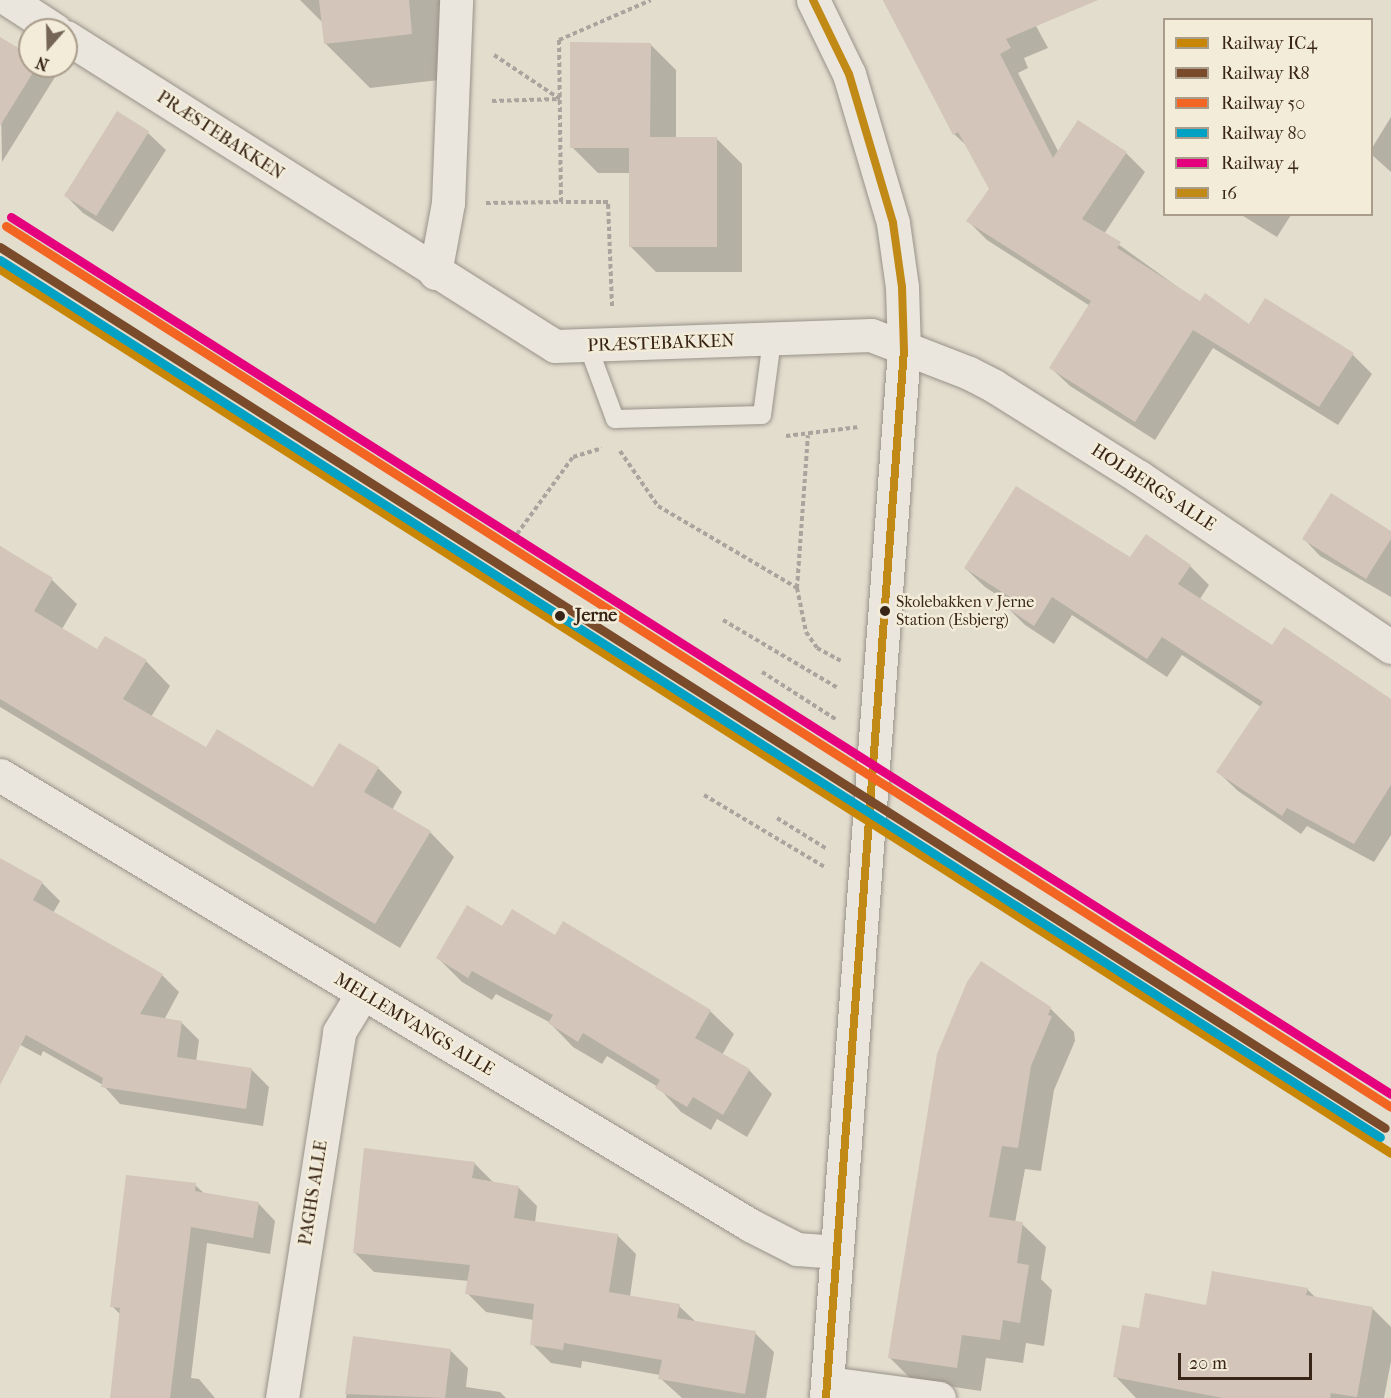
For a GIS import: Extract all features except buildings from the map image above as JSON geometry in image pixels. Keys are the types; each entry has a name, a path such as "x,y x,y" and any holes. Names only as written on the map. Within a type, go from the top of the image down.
{"street":[{"path":"9,0 37,18"},
{"path":"813,0 849,74 893,224 902,287 904,350 827,1391 939,1398"},
{"path":"435,273 448,203 456,15"},
{"name":"PRÆSTEBAKKEN","path":"78,45 435,273 555,346 871,335 904,350"},
{"name":"HOLBERGS ALLE","path":"904,350 969,373 994,386 1139,477 1391,647"},
{"name":"MELLEMVANGS ALLE","path":"0,775 362,994 783,1244 837,1252"},
{"name":"PAGHS ALLE","path":"282,1398 339,1032 362,994"}],"lane":[{"path":"601,346 615,419 762,415 772,340"}],"path":[{"path":"561,202 559,40 651,0"},
{"path":"456,15 561,99"},
{"path":"453,103 561,99"},
{"path":"448,203 608,202 601,346"},
{"path":"808,435 797,588 806,632 817,648"},
{"path":"615,443 658,506 797,588"},
{"path":"518,534 563,470"},
{"path":"723,620 816,675"},
{"path":"762,672 875,743"},
{"path":"704,795 807,856"},
{"path":"777,818 795,829"}],"rail line":[{"name":"4","path":"11,217 1391,1094"},
{"name":"50","path":"6,226 1391,1107"},
{"name":"R8","path":"0,247 1385,1128"},
{"name":"80","path":"0,260 1380,1137"},
{"name":"IC4","path":"0,269 1391,1153"}],"transit line":[{"name":"16","path":"813,0 849,74 893,223 902,287 904,350 826,1398"}],"place":[{"name":"Skolebakken v Jerne Station (Esbjerg)","path":"885,611"},
{"name":"Jerne","path":"560,616"}]}
